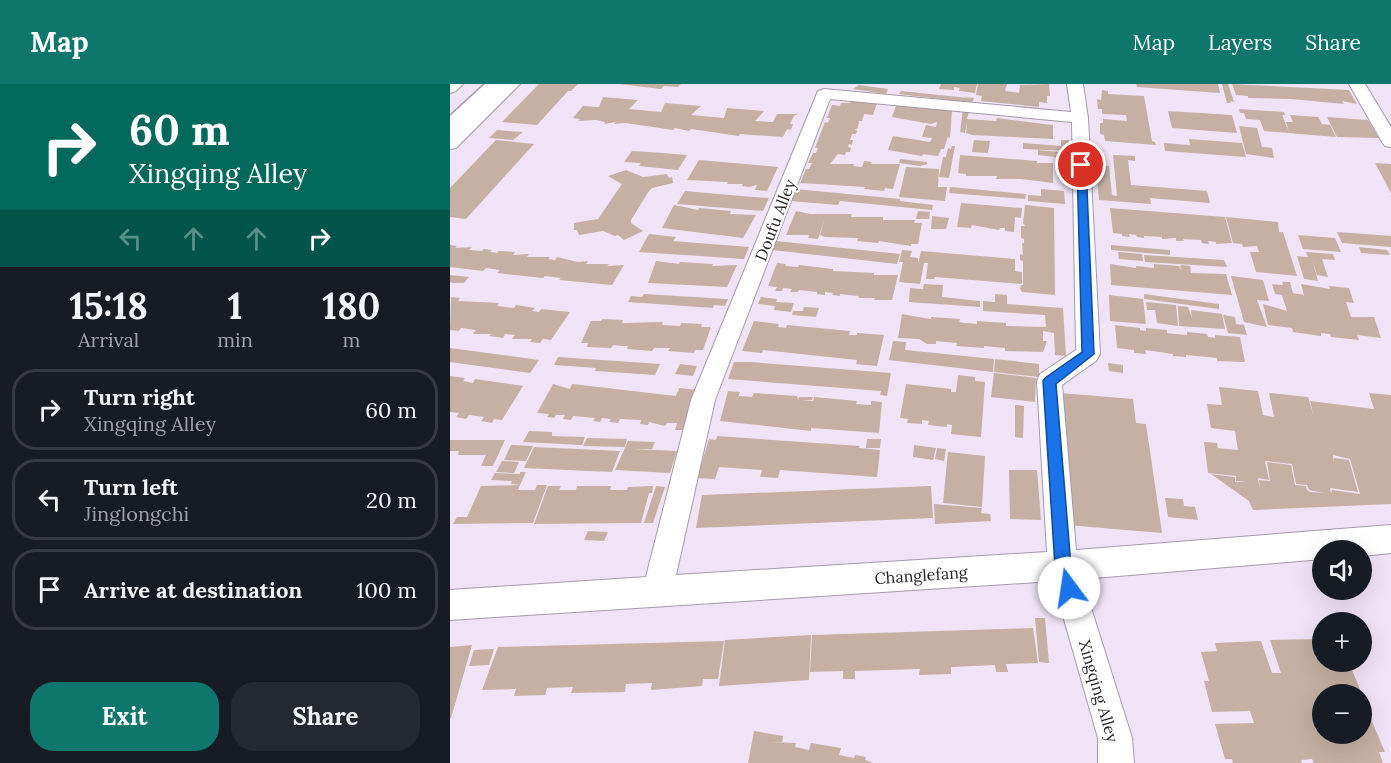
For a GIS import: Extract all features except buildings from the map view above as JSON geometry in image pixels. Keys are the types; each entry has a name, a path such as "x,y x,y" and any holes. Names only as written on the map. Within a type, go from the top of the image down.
{"main road":[{"path":"450,110 478,84"},
{"path":"450,128 497,84"}],"street":[{"path":"450,88 455,84"},
{"path":"450,144 512,84"},
{"path":"1076,84 1080,118"},
{"path":"1357,84 1391,142"},
{"name":"Doufu Alley","path":"657,592 704,400 824,94 1080,118"},
{"name":"Xingqing Alley","path":"1080,118 1088,354 1049,381 1063,566 1115,738 1116,763"},
{"name":"Changlefang","path":"450,605 1063,566 1391,538"}],"route":[{"path":"1069,588 1063,566 1049,381 1088,354 1081,165"}]}
